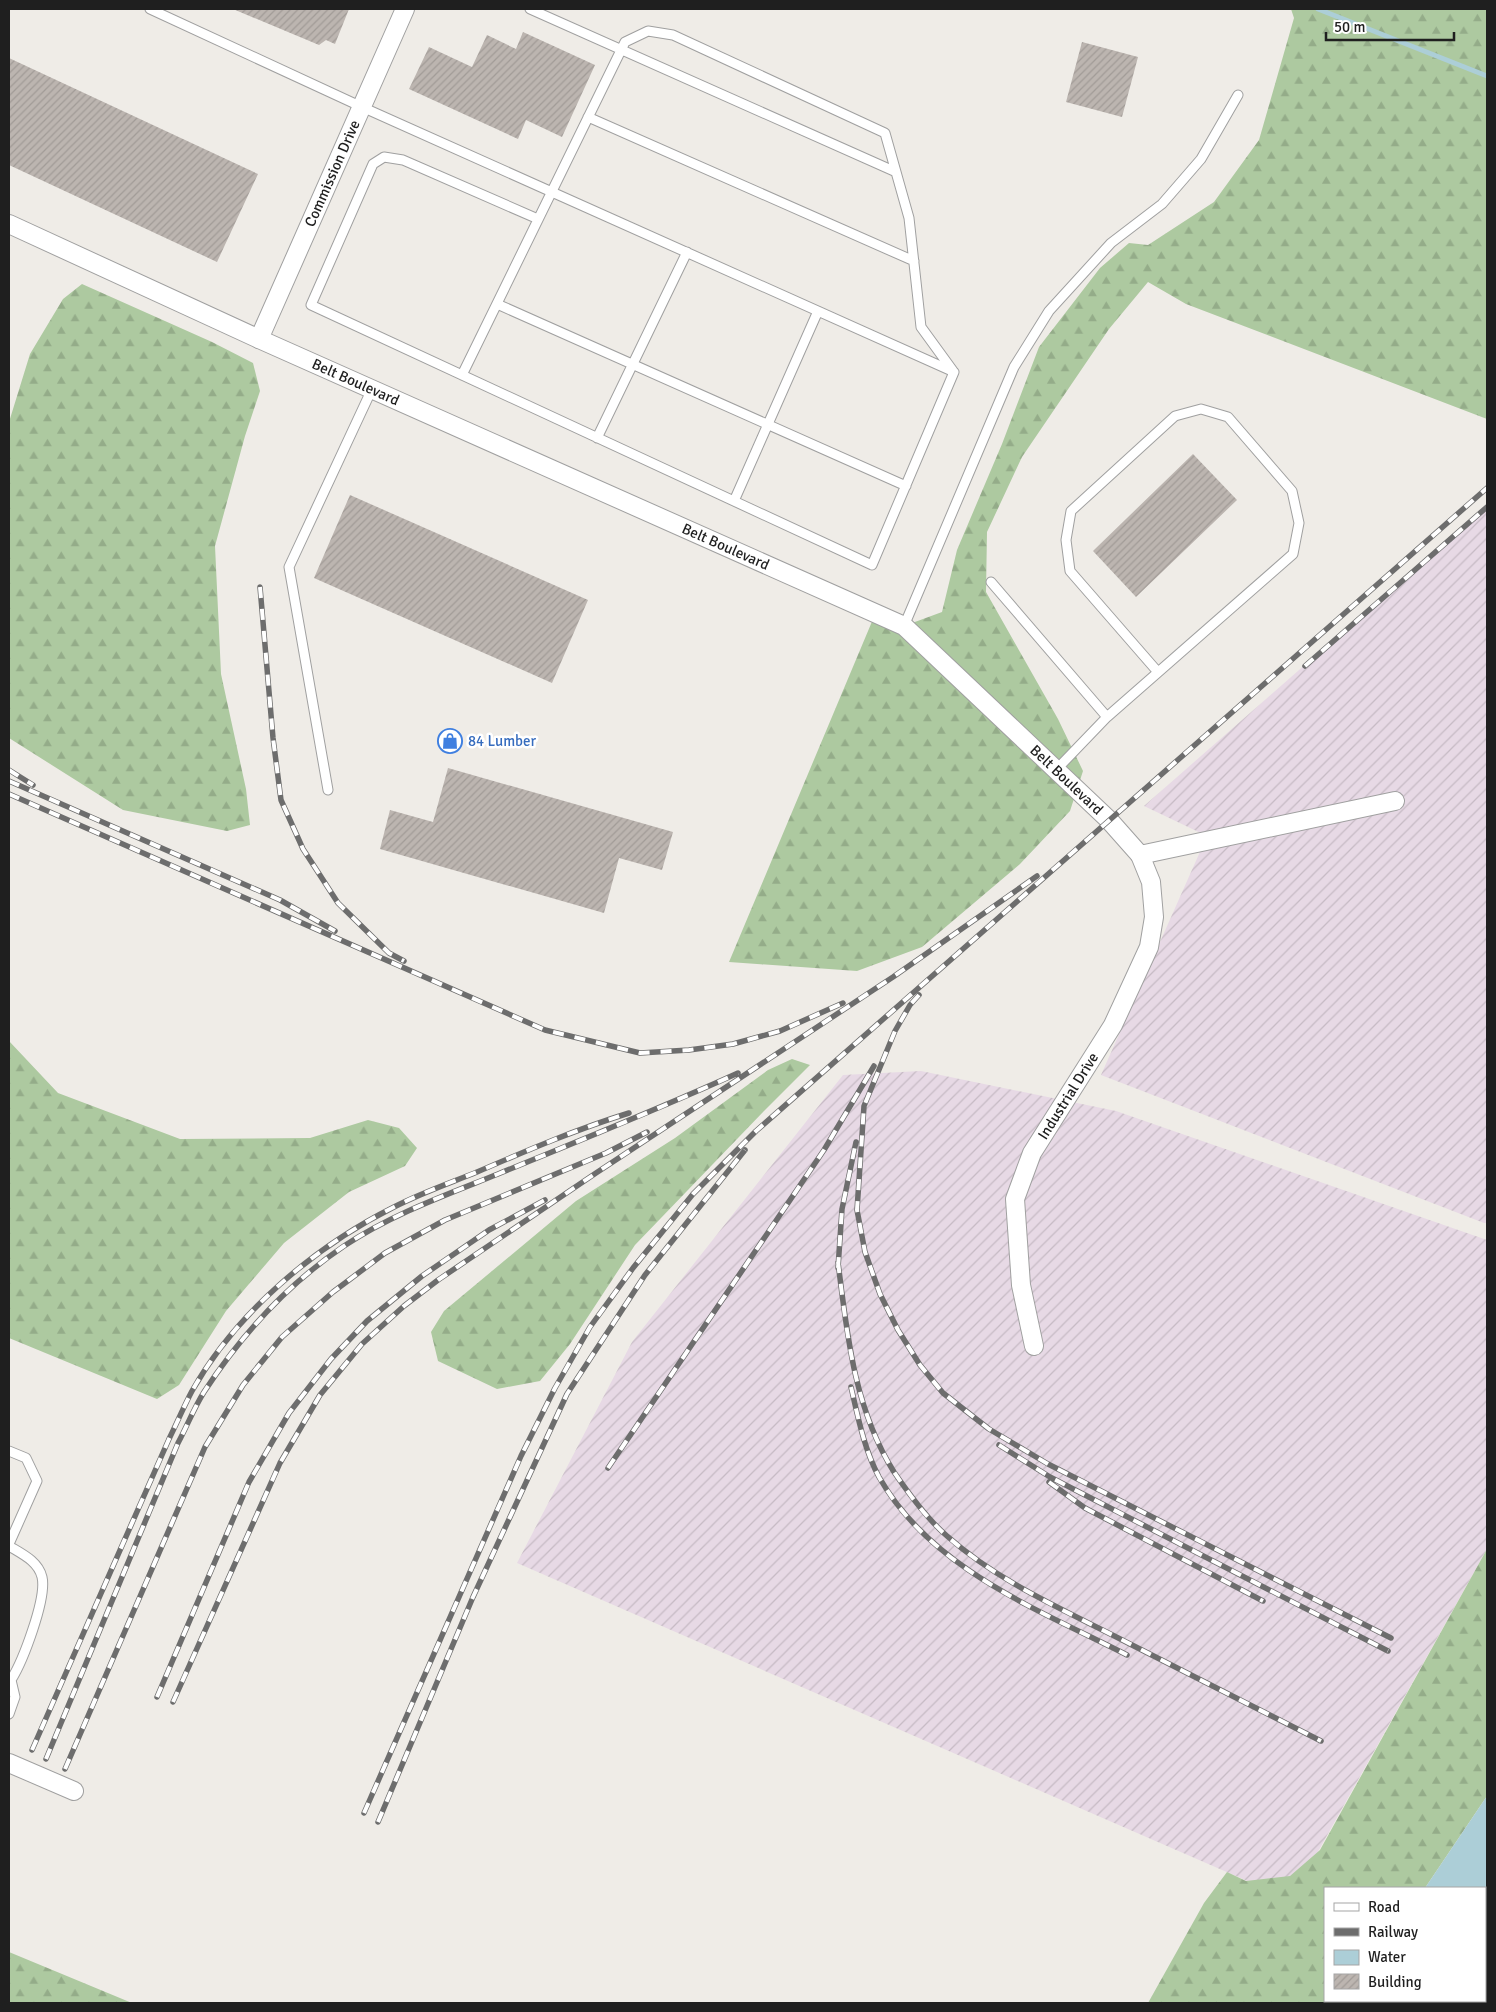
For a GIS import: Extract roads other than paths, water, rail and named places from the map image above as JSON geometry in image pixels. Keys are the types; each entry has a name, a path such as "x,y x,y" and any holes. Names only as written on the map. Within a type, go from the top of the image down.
{"street":[{"name":"Commission Drive","path":"259,339 405,9"},
{"name":"Belt Boulevard","path":"9,224 259,339 904,626 1109,820 1140,855"},
{"path":"1140,855 1396,801"},
{"name":"Industrial Drive","path":"1034,1346 1021,1285 1015,1199 1032,1153 1113,1025 1149,947 1154,917 1152,882 1140,855"},
{"path":"9,1764 74,1791"}],"lane":[{"path":"150,9 362,107 954,372"},
{"path":"530,9 622,48 896,172"},
{"path":"462,375 625,42 648,31 673,35 885,133 909,218 921,327 954,372"},
{"path":"904,626 1014,367 1049,311 1110,243 1162,204 1201,159 1238,95"},
{"path":"588,117 914,261"},
{"path":"538,219 402,160 384,157 373,164 311,305 872,565 954,372"},
{"path":"597,438 687,252"},
{"path":"497,304 906,486"},
{"path":"734,501 818,311"},
{"path":"328,790 289,567 372,389"},
{"path":"1056,770 1107,717 1157,671 1293,554 1299,523 1292,491 1228,417 1201,409 1175,416 1072,511 1066,540 1070,571 1157,671"},
{"path":"991,582 1107,717"},
{"path":"9,1452 26,1458 37,1481 9,1545 32,1559 42,1576 42,1598 18,1668 10,1680 15,1697 9,1714"}],"water":[{"path":"1487,1796 1487,2003 1347,2003 1486,2002 1486,1887 1426,1887"}],"waterway":[{"path":"1318,9 1487,76"}],"railway":[{"path":"364,1813 521,1456 555,1388 590,1327 633,1268 693,1194 756,1131 1487,488"},
{"path":"1305,666 1487,507"},
{"path":"260,587 273,738 281,800 303,849 338,903 389,953 404,961"},
{"path":"9,770 33,785"},
{"path":"9,781 280,900 335,931"},
{"path":"9,794 545,1030 640,1053 689,1050 733,1044 780,1031 843,1003"},
{"path":"173,1702 280,1463 320,1395 362,1344 404,1306 438,1280 893,977 1037,876"},
{"path":"919,995 910,1005 895,1031 864,1106 857,1210 865,1252 880,1294 898,1330 920,1365 943,1393 989,1429 1048,1464 1391,1638"},
{"path":"608,1468 824,1150 874,1066"},
{"path":"46,1759 178,1443 197,1404 234,1350 285,1294 323,1261 381,1224 738,1073"},
{"path":"32,1750 192,1391 210,1362 254,1309 307,1262 364,1223 394,1207 553,1140 629,1113"},
{"path":"65,1769 205,1447 243,1385 282,1337 333,1292 385,1253 445,1220 606,1153 647,1132"},
{"path":"838,1268 842,1209 856,1142"},
{"path":"378,1822 473,1597 567,1394 645,1275 745,1150"},
{"path":"157,1697 249,1482 289,1413 331,1359 367,1321 422,1276 489,1230 545,1200"},
{"path":"838,1262 854,1370 870,1422 880,1448 894,1472 932,1522 990,1569 1036,1596 1321,1741"},
{"path":"851,1387 865,1444 879,1477 901,1509 927,1537 957,1562 989,1583 1023,1603 1127,1655"},
{"path":"999,1445 1050,1477 1388,1651"},
{"path":"1049,1482 1085,1508 1263,1601"}],"place":[{"name":"84 Lumber","path":"450,741"}]}
